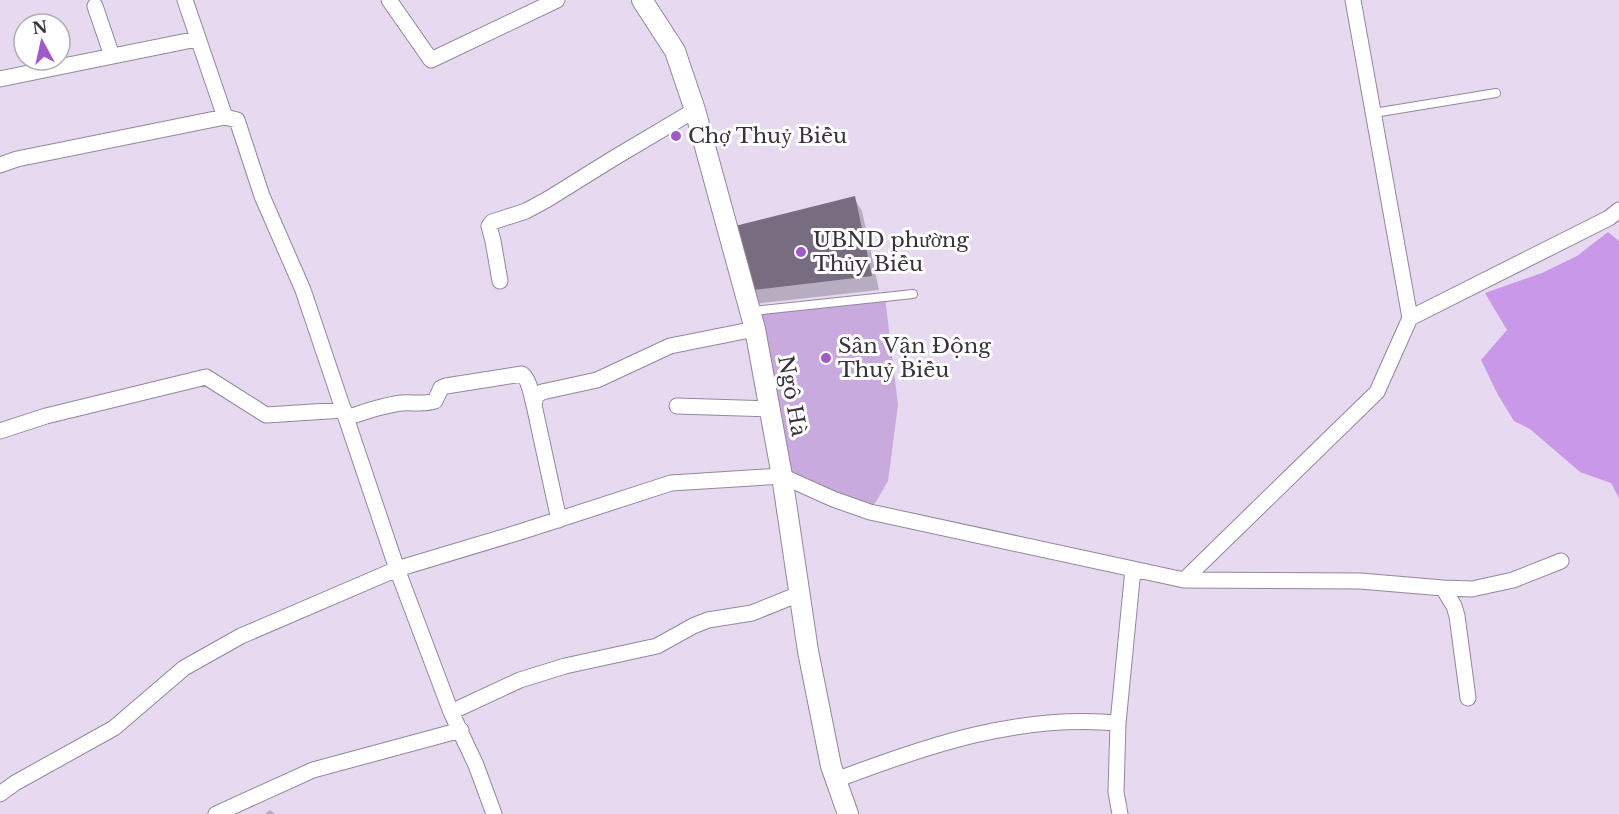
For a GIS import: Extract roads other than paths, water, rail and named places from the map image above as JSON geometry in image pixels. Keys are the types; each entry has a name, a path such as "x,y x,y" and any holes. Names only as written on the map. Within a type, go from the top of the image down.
{"street":[{"path":"185,0 225,117"},
{"path":"389,0 431,60 557,0"},
{"name":"Ngô Hà","path":"642,0 675,51 695,110 753,320 782,476 808,651 831,766 848,814"},
{"path":"1184,580 1377,392 1410,318 1353,0"},
{"path":"95,6 111,56"},
{"path":"0,79 197,39"},
{"path":"500,281 494,241 489,230 492,222 526,211 548,200 695,110"},
{"path":"0,165 17,159 225,117 237,120 262,196 303,290 397,569 451,712 461,730 494,814"},
{"path":"1410,318 1609,218 1619,210"},
{"path":"534,405 537,396 542,392 597,380 670,346 753,320"},
{"path":"0,431 46,416 206,377 266,415 345,414 381,406 428,403 435,401 441,388 446,386 522,374 528,381 559,520"},
{"path":"677,405 770,408"},
{"path":"0,794 114,728 184,669 241,636 397,569 672,483 782,476 833,499 870,512 1184,580 1360,581 1472,589 1530,574 1561,561"},
{"path":"1120,814 1116,792 1118,723 1133,569"},
{"path":"1443,588 1457,616 1468,698"},
{"path":"451,712 527,677 565,666 657,646 708,620 752,613 799,594"},
{"path":"836,780 908,753 996,730 1038,723 1094,721 1118,723"},
{"path":"216,814 314,770 461,730"}],"lane":[{"path":"1374,113 1496,93"},
{"path":"753,320 913,294"}],"place":[{"name":"Chợ Thuỷ Biều","path":"676,136"},
{"name":"UBND phường Thủy Biều","path":"801,252"},
{"name":"Sân Vận Động Thuỷ Biều","path":"826,358"}]}
